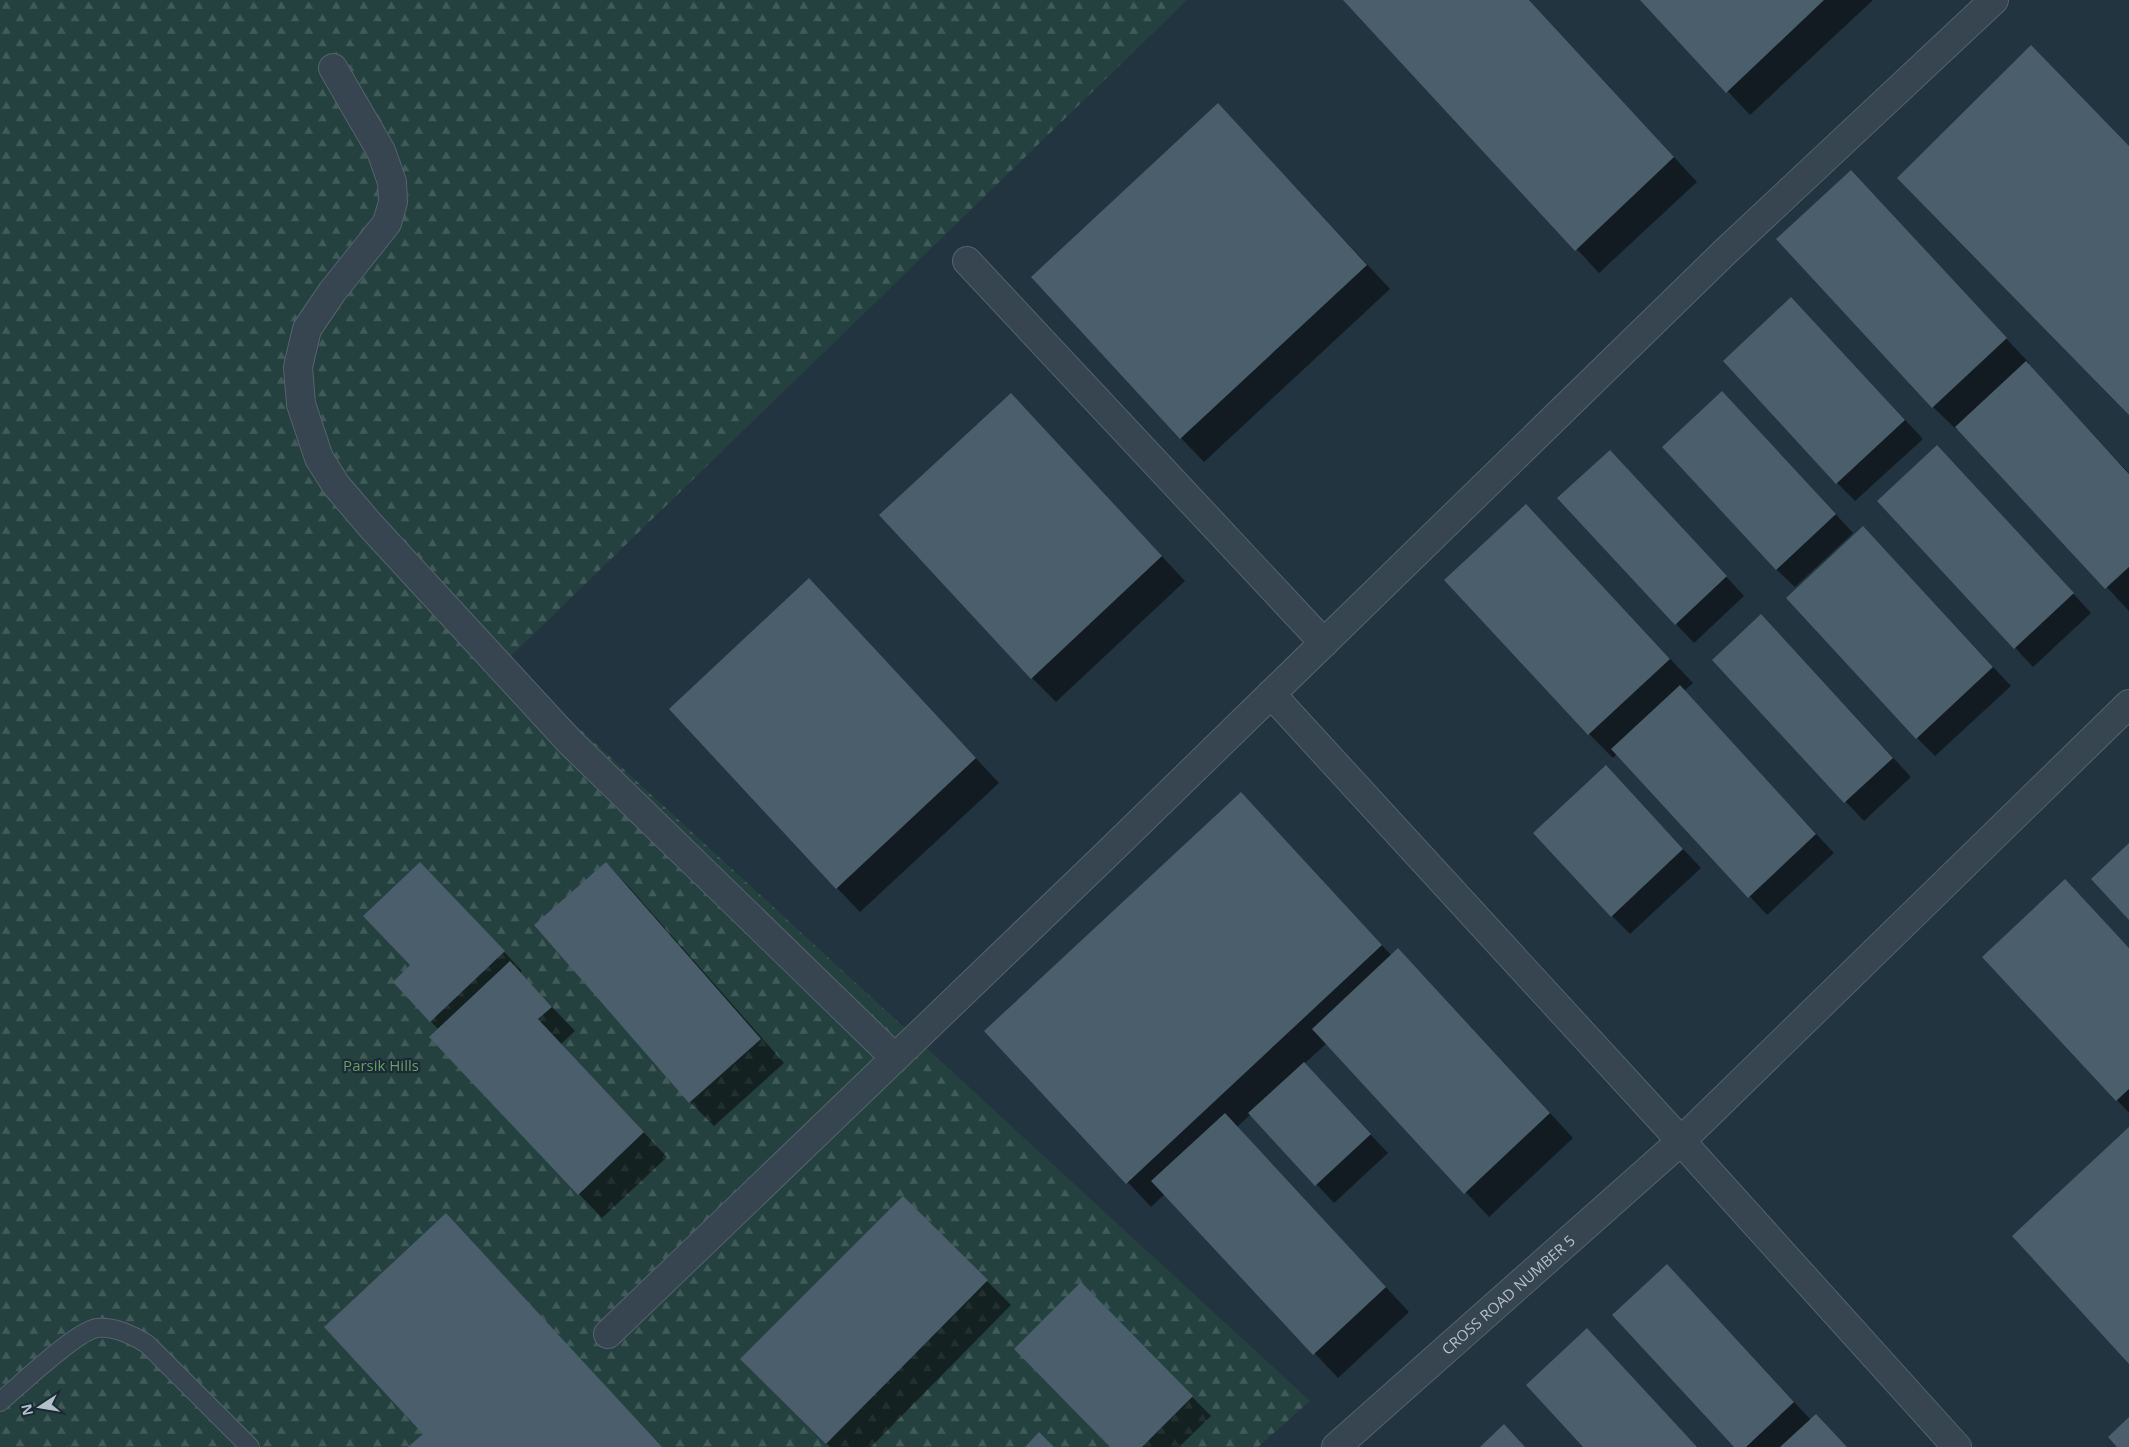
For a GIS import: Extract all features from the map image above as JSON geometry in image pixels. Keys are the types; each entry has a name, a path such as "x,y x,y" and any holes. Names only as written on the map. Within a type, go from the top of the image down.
{"street":[{"path":"608,1334 1324,643 1726,251 1994,0"},
{"path":"333,68 382,151 392,182 393,202 387,223 332,292 307,329 298,367 301,404 320,458 336,485 371,526 570,742 895,1058"},
{"path":"966,261 1324,643"},
{"path":"1271,694 1681,1141 1957,1447"},
{"name":"CROSS ROAD NUMBER 5","path":"1336,1447 1681,1141 2129,704"}],"lane":[{"path":"0,1402 78,1336 96,1328 112,1329 129,1334 147,1344 250,1447"}],"green space":[{"name":"Parsik Hills","path":"0,0 1187,0 506,661 1310,1401 1258,1447 0,1447"}],"building":[{"path":"1343,0 1529,0 1674,157 1575,251"},
{"path":"1640,0 1824,0 1726,93"},
{"path":"2031,45 2129,146 2129,415 1897,178"},
{"path":"1218,103 1367,265 1180,439 1031,277"},
{"path":"1851,170 2007,338 1932,408 1776,239"},
{"path":"1791,297 1905,420 1836,484 1723,361"},
{"path":"2026,361 2129,474 2129,567 2105,589 1955,427"},
{"path":"1722,391 1836,514 1776,570 1662,447"},
{"path":"1011,393 1162,556 1031,679 879,515"},
{"path":"1937,445 2074,593 2014,649 1877,501"},
{"path":"1610,450 1727,576 1675,625 1557,498"},
{"path":"1526,504 1670,659 1588,735 1444,580"},
{"path":"1863,526 1993,667 1916,739 1786,598"},
{"path":"809,578 976,758 836,889 669,709"},
{"path":"1761,614 1893,758 1844,803 1712,660"},
{"path":"1680,685 1816,834 1748,898 1611,749"},
{"path":"1606,765 1683,849 1611,917 1533,833"},
{"path":"1241,792 1382,945 1126,1184 984,1031"},
{"path":"2129,843 2129,920 2091,879"},
{"path":"420,862 505,951 430,1022 393,982 410,965 363,916"},
{"path":"606,862 761,1039 689,1103 534,925"},
{"path":"2065,879 2129,948 2129,1089 2116,1101 1982,957"},
{"path":"1398,948 1550,1113 1464,1194 1312,1029"},
{"path":"510,961 552,1007 538,1019 644,1132 578,1195 429,1037"},
{"path":"1304,1062 1371,1134 1315,1186 1248,1113"},
{"path":"1225,1113 1386,1287 1313,1355 1151,1181"},
{"path":"2129,1127 2129,1364 2012,1236"},
{"path":"903,1196 988,1280 826,1444 740,1359"},
{"path":"446,1213 662,1447 408,1447 423,1434 324,1327"},
{"path":"1667,1264 1794,1402 1746,1447 1734,1447 1612,1315"},
{"path":"1081,1282 1193,1396 1142,1447 1110,1447 1014,1349"},
{"path":"1587,1328 1697,1447 1583,1447 1526,1385"},
{"path":"1816,1414 1847,1447 1780,1447"},
{"path":"2129,1417 2129,1447 2117,1447 2108,1437"},
{"path":"1504,1424 1525,1447 1480,1447"},
{"path":"1039,1432 1054,1447 1025,1447"}]}
